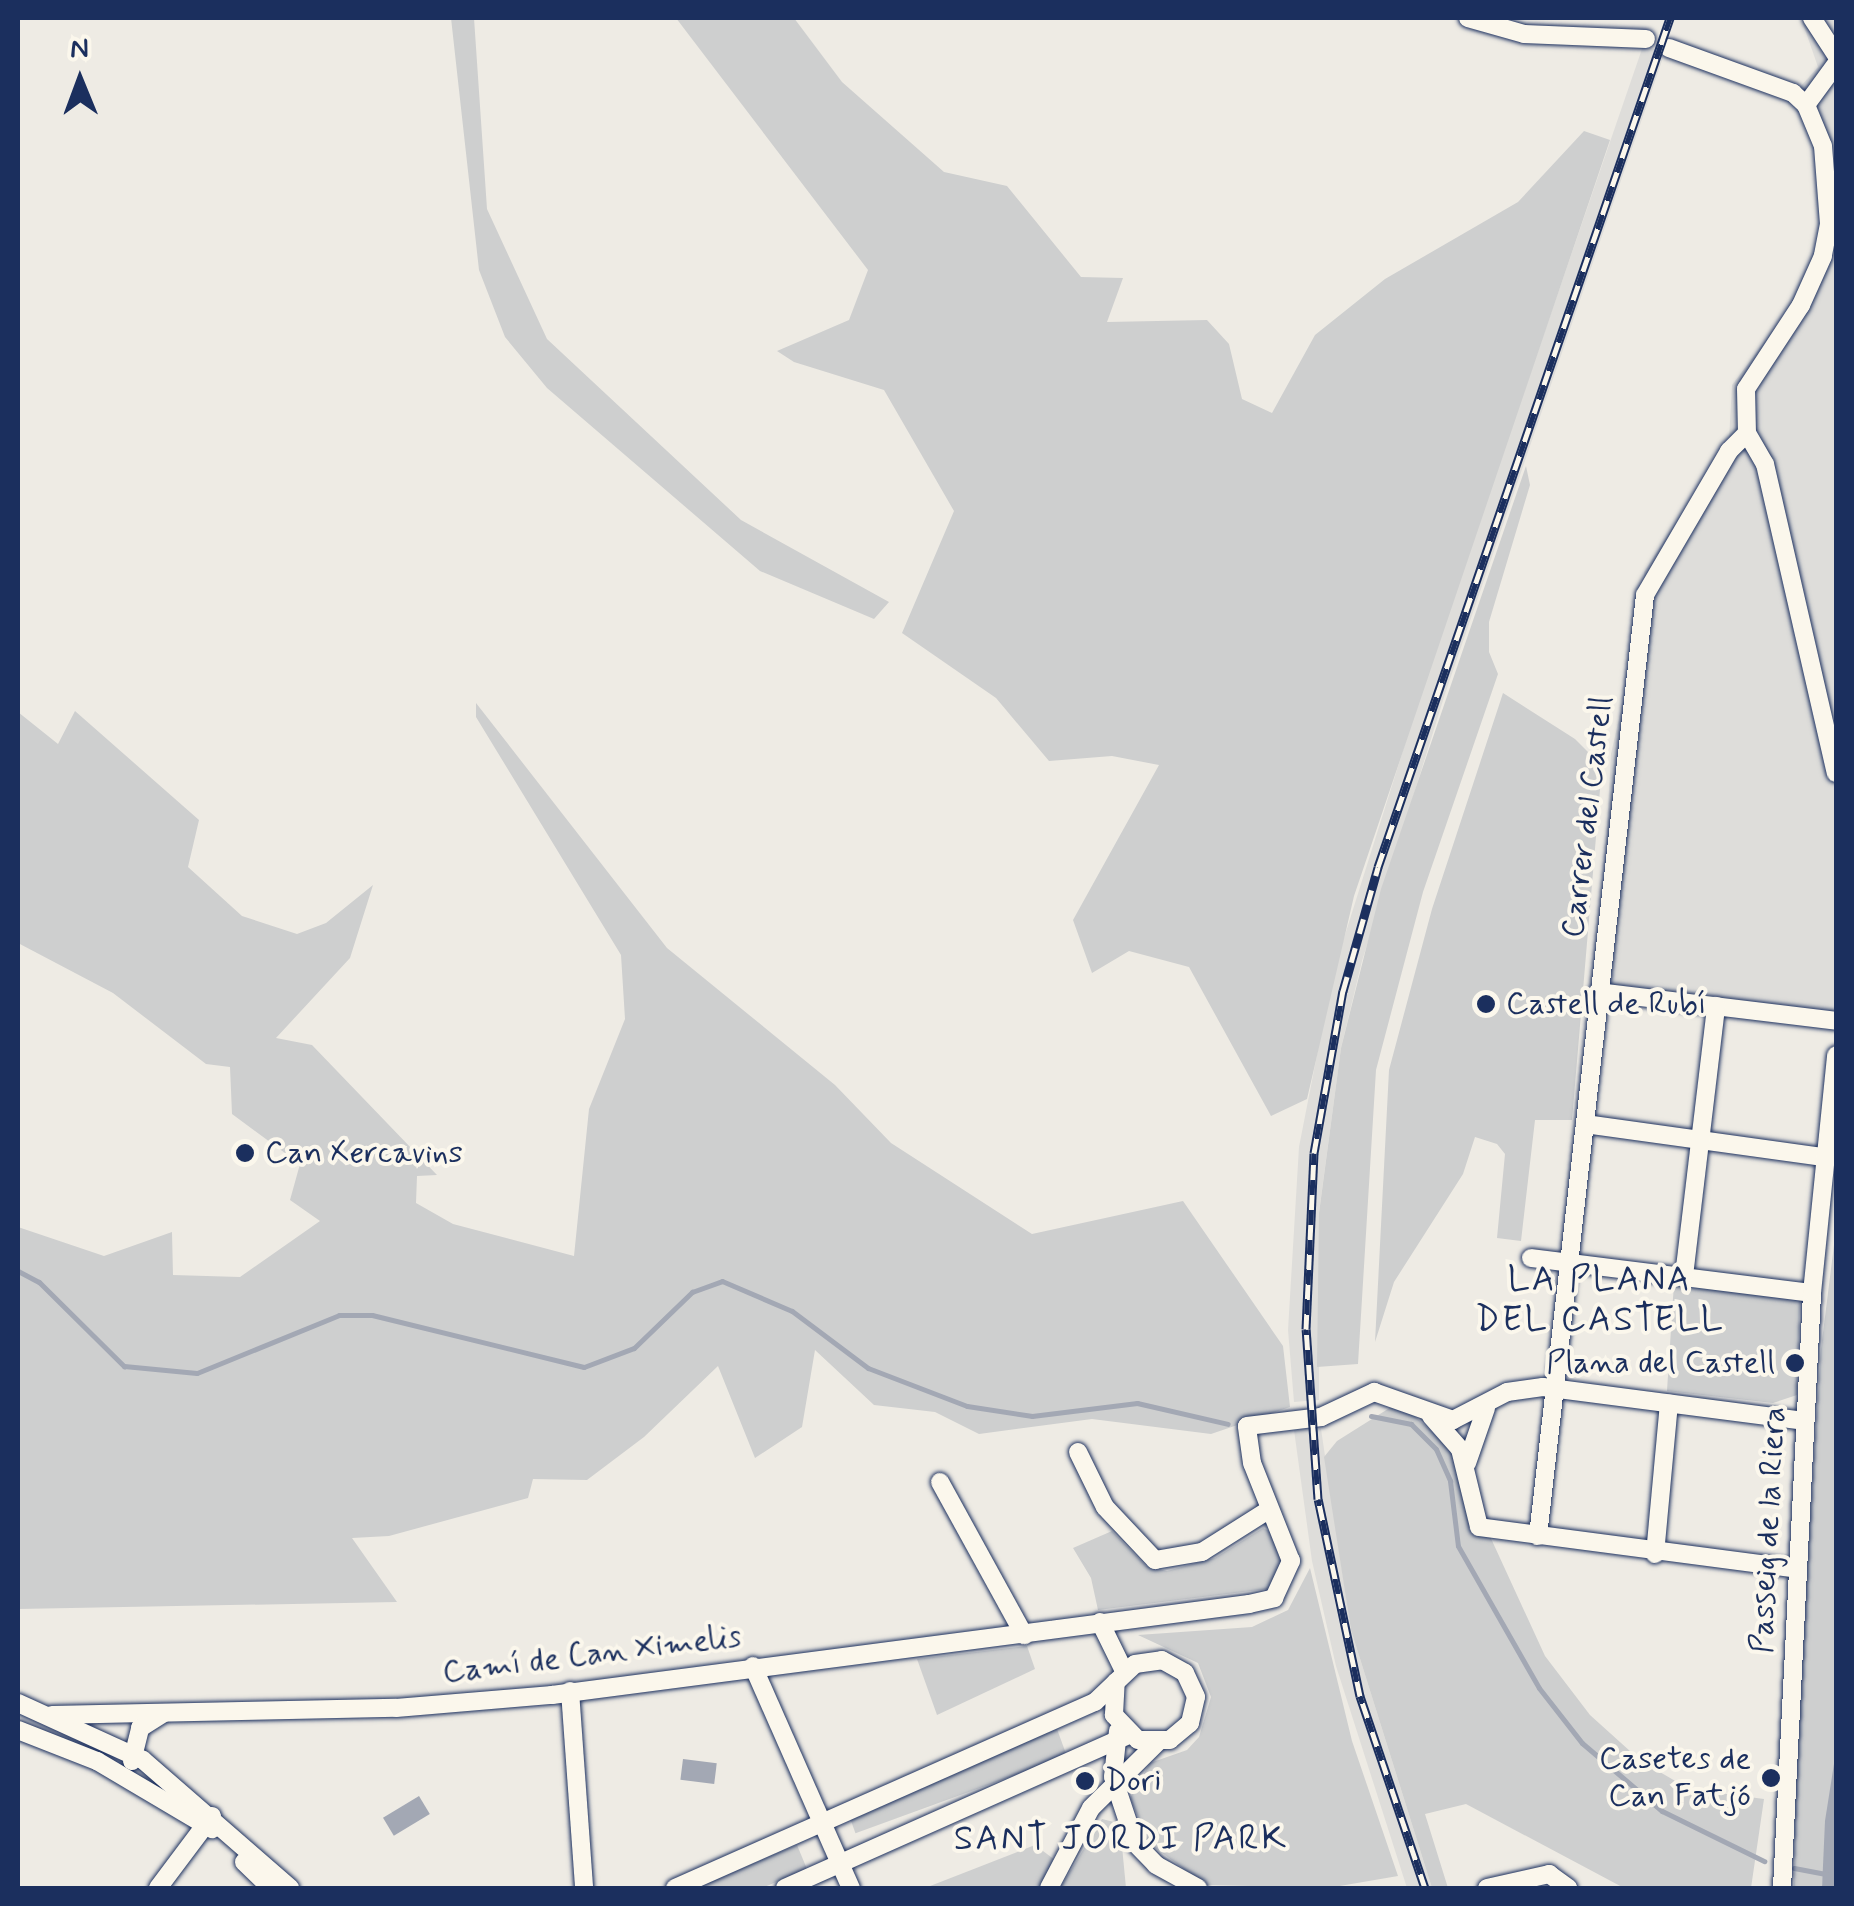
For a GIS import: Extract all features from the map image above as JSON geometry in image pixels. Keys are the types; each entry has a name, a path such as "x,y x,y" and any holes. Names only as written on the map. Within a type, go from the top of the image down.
{"street":[{"path":"1468,18 1524,34 1627,35 1646,39"},
{"path":"1609,18 1627,35"},
{"path":"1812,18 1836,55"},
{"path":"1669,48 1783,89 1806,105 1822,146 1829,224 1801,304 1746,389 1747,433 1765,464 1836,773"},
{"path":"1806,105 1836,64"},
{"name":"Carrer del Castell","path":"1538,1536 1645,595 1729,451 1747,433"},
{"path":"1598,992 1836,1021"},
{"path":"1684,1276 1716,1006"},
{"name":"Passeig de la Riera","path":"1782,1888 1812,1293 1836,1055"},
{"path":"1585,1124 1824,1157"},
{"path":"1531,1258 1812,1293"},
{"path":"1425,1412 1465,1418 1489,1402 1526,1388 1804,1422"},
{"name":"Camí de Can Ximelis","path":"29,1721 165,1712 396,1708 570,1691 1024,1635 1274,1598 1292,1561 1249,1452 1247,1426 1344,1411 1374,1392 1425,1412"},
{"path":"1467,1473 1472,1438 1489,1402"},
{"path":"1655,1554 1669,1404"},
{"path":"1425,1412 1452,1436 1467,1473 1479,1527 1655,1554 1796,1569"},
{"path":"1078,1452 1105,1507 1155,1560 1186,1558 1216,1545 1270,1508"},
{"path":"940,1482 1024,1635"},
{"path":"1100,1622 1120,1677 1112,1704 1122,1734 1114,1784 1120,1812 1156,1866 1198,1888"},
{"path":"675,1888 1094,1702 1120,1677 1162,1660 1192,1684 1190,1723 1157,1743 1090,1808 1049,1888"},
{"path":"752,1666 851,1888"},
{"path":"570,1691 584,1888"},
{"path":"18,1702 29,1721 209,1819 271,1888"},
{"path":"104,1765 122,1768 135,1755 140,1728 165,1712"},
{"path":"29,1721 135,1755 290,1888"},
{"path":"785,1888 1122,1734 1157,1743"},
{"path":"1090,1808 1106,1804 1120,1812"},
{"path":"158,1888 209,1819"},
{"path":"1486,1888 1549,1874 1568,1888"}],"shaded area":[{"path":"451,18 474,18 487,209 547,339 741,520 889,602 874,619 760,571 547,388 505,337 479,270"},
{"path":"676,18 794,18 842,82 944,172 1007,186 1081,277 1123,278 1107,322 1207,320 1229,344 1242,399 1272,413 1315,335 1385,279 1518,202 1584,131 1610,140 1354,896 1307,1099 1271,1116 1189,967 1129,951 1092,973 1073,920 1159,765 1112,756 1049,761 996,698 902,633 954,511 884,390 794,362 777,351 849,320 868,270"},
{"path":"1801,18 1836,18 1836,1030 1598,992 1611,754 1646,599 1644,572 1729,440 1732,385 1787,312 1821,237 1815,145 1798,107 1801,86 1818,67"},
{"path":"1643,46 1665,52 1445,694 1362,961 1341,1048 1319,1212 1319,1400 1294,1402 1288,1330 1299,1147 1333,973 1429,668"},
{"path":"1526,466 1530,485 1489,622 1489,652 1498,674 1423,892 1376,1070 1358,1364 1317,1367 1319,1213 1341,1048 1381,889"},
{"path":"1503,693 1575,739 1602,766 1572,1120 1535,1120 1521,1241 1497,1238 1505,1154 1497,1144 1475,1137 1463,1174 1394,1282 1375,1342 1389,1070 1432,909"},
{"path":"476,703 667,948 835,1085 891,1143 1032,1234 1183,1201 1283,1346 1290,1407 1211,1434 1092,1419 979,1434 935,1412 874,1405 815,1350 802,1427 755,1458 718,1366 644,1437 587,1480 533,1479 528,1498 389,1536 352,1538 397,1602 18,1609 18,1227 104,1256 172,1232 173,1275 240,1277 320,1221 290,1200 300,1164 232,1114 230,1067 206,1064 113,993 18,943 18,712 58,744 75,711 199,820 188,867 242,916 297,934 326,923 373,885 350,958 276,1038 312,1045 437,1175 417,1176 416,1203 453,1224 574,1256 589,1109 625,1019 621,955 476,717"},
{"path":"1836,1229 1836,1751 1822,1888 1794,1888 1796,1746 1821,1349"},
{"path":"1674,1283 1800,1297 1797,1395 1773,1403 1667,1391"},
{"path":"1399,1402 1449,1447 1545,1656 1590,1715 1641,1761 1689,1789 1764,1799 1751,1888 1624,1888 1466,1804 1425,1814 1448,1888 1432,1888 1351,1630 1324,1457 1337,1441"},
{"path":"1321,1429 1351,1630 1432,1888 1407,1888 1336,1666 1312,1561 1294,1430"},
{"path":"1263,1528 1275,1534 1283,1555 1280,1575 1267,1589 1098,1610 1091,1578 1073,1548 1112,1531 1146,1566 1167,1571 1215,1558"},
{"path":"1310,1568 1352,1741 1398,1876 1328,1888 1206,1885 1150,1844 1130,1798 1150,1763 1187,1750 1199,1737 1211,1697 1198,1663 1138,1635 1252,1627 1288,1610"},
{"path":"1027,1646 1035,1669 937,1715 917,1659"},
{"path":"1057,1729 1067,1756 855,1833 846,1806"},
{"path":"1836,1751 1836,1888 1822,1888 1825,1821"},
{"path":"683,1759 717,1763 714,1784 680,1780"},
{"path":"419,1796 430,1814 394,1836 383,1818"},
{"path":"1102,1819 1114,1822 1121,1836 1126,1888 1060,1888"},
{"path":"797,1845 807,1869 762,1888 695,1888"},
{"path":"1035,1845 1055,1860 1041,1888 925,1888"}],"waterway":[{"path":"18,1271 39,1282 124,1366 197,1373 339,1315 372,1315 584,1367 634,1348 692,1292 722,1281 792,1311 868,1368 967,1406 1032,1416 1137,1403 1228,1424"},
{"path":"1371,1416 1411,1424 1436,1449 1450,1481 1458,1546 1539,1688 1582,1743 1662,1811 1764,1861"},
{"path":"1794,1868 1836,1876"}],"railway":[{"path":"1425,1888 1360,1696 1318,1499 1306,1329 1314,1153 1343,991 1378,867 1670,18"}],"place":[{"name":"Castell de Rubí","path":"1486,1004"},
{"name":"Can Xercavins","path":"245,1153"},
{"name":"Plana del Castell","path":"1795,1363"},
{"name":"Casetes de Can Fatjó","path":"1771,1778"},
{"name":"Dori","path":"1085,1781"}],"district":[{"name":"LA PLANA DEL CASTELL","path":"1600,1300"},
{"name":"SANT JORDI PARK","path":"1121,1839"}]}
